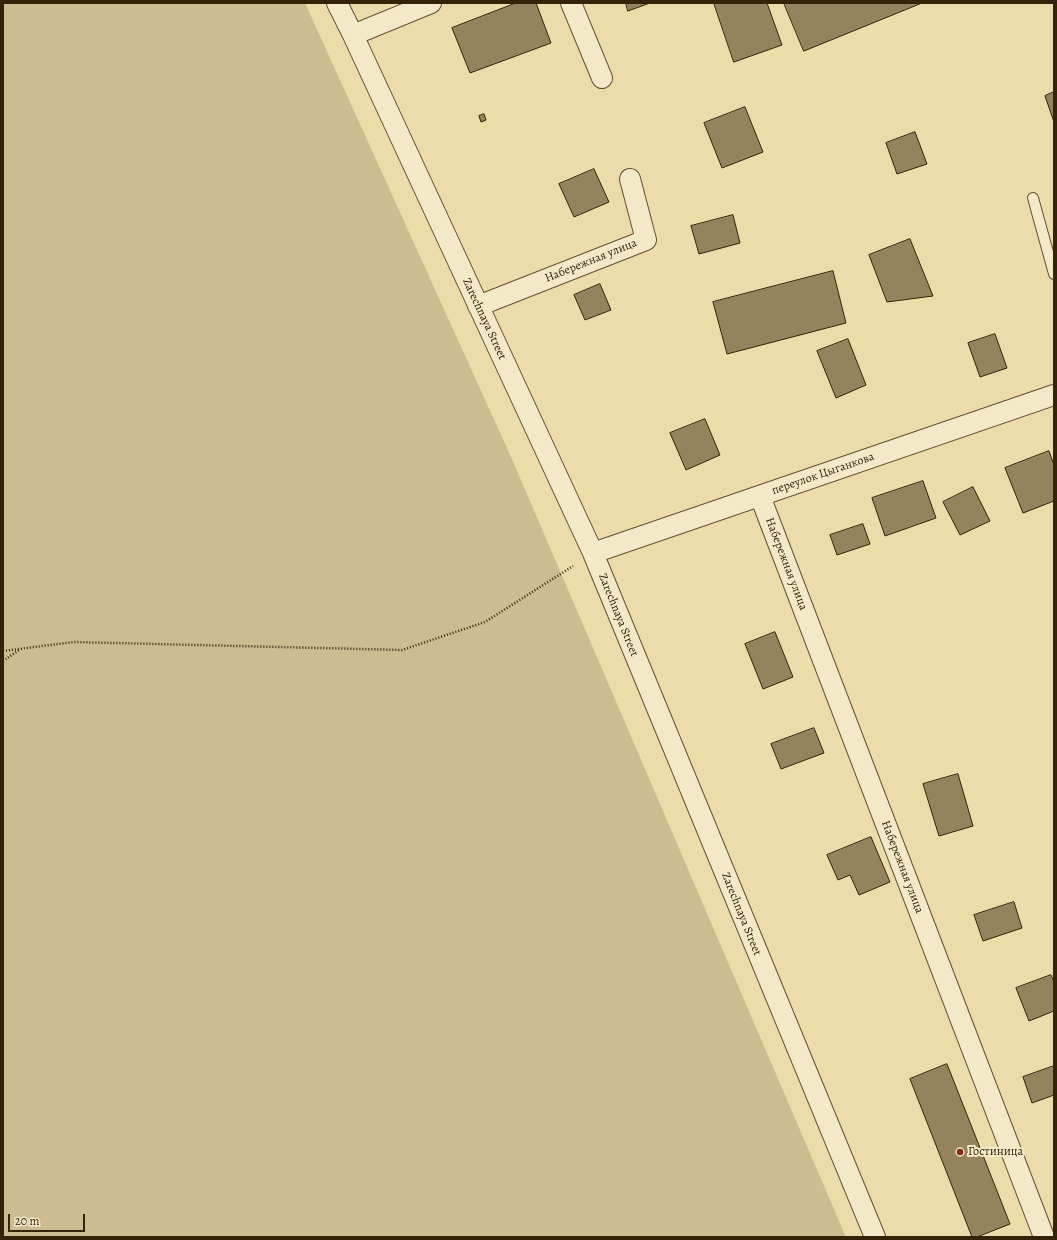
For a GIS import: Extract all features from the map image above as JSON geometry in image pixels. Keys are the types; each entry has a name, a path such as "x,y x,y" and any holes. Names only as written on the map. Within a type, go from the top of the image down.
{"street":[{"name":"Zarechnaya Street","path":"336,3 353,35 592,553 875,1237"},
{"path":"353,35 431,3"},
{"path":"571,3 602,78"},
{"name":"Набережная улица","path":"478,306 646,240 630,179"},
{"name":"переулок Цыганкова","path":"592,553 1054,395"},
{"name":"Набережная улица","path":"760,496 1044,1237"}],"lane":[{"path":"1033,198 1054,274"}],"path":[{"path":"3,651 74,642 402,650 485,622 592,553"},
{"path":"3,661 21,649"}],"shaded area":[{"path":"3,3 305,3 511,457 846,1237 3,1237"}],"building":[{"path":"516,3 536,3 551,43 470,73 452,28"},
{"path":"626,3 650,3 628,11"},
{"path":"714,3 767,3 782,45 734,62"},
{"path":"784,3 922,3 804,51"},
{"path":"1054,92 1054,122 1045,96"},
{"path":"745,107 763,152 722,168 704,123"},
{"path":"484,114 486,120 481,122 479,116"},
{"path":"915,132 927,164 897,174 886,143"},
{"path":"594,169 609,202 574,217 559,184"},
{"path":"733,215 740,243 699,254 691,226"},
{"path":"910,239 933,296 887,302 869,255"},
{"path":"833,271 846,323 727,354 713,302"},
{"path":"600,284 611,310 585,320 574,295"},
{"path":"995,334 1007,368 980,377 968,343"},
{"path":"848,339 866,385 836,398 817,351"},
{"path":"705,419 720,455 686,470 670,433"},
{"path":"1049,451 1054,465 1054,501 1023,513 1005,468"},
{"path":"923,481 936,518 885,536 872,498"},
{"path":"973,487 990,521 960,535 943,502"},
{"path":"863,524 870,544 837,555 830,535"},
{"path":"775,632 793,677 763,689 745,644"},
{"path":"814,728 824,753 781,769 771,744"},
{"path":"958,774 973,826 939,836 923,784"},
{"path":"871,837 890,882 859,895 850,875 838,880 827,855"},
{"path":"1014,902 1022,928 983,941 974,915"},
{"path":"1051,975 1054,982 1054,1011 1029,1021 1016,988"},
{"name":"Гостиница","path":"947,1064 1010,1224 977,1237 972,1237 910,1079"},
{"path":"1054,1066 1054,1095 1032,1103 1023,1077"}],"place":[{"name":"Гостиница","path":"960,1152"}]}
